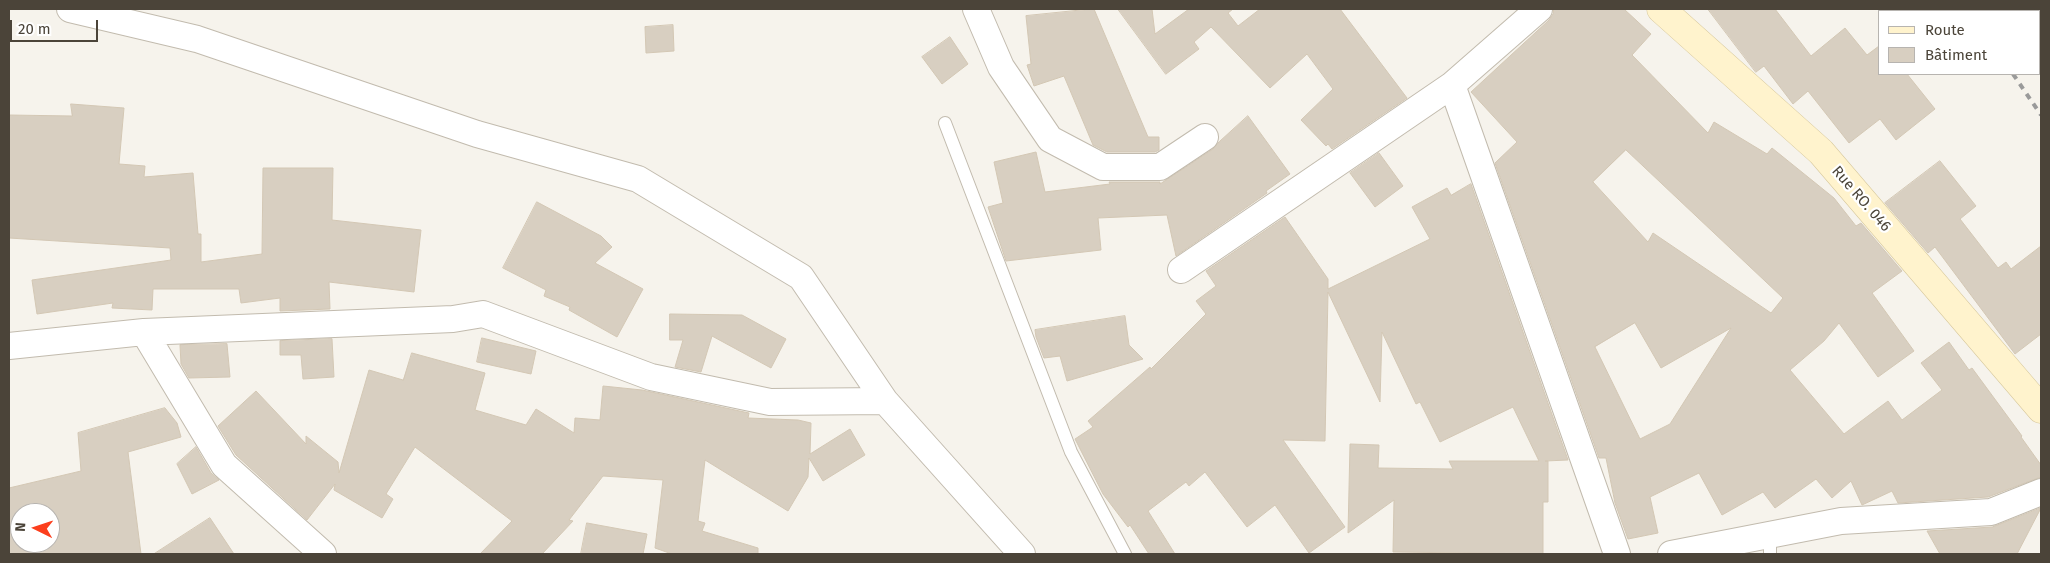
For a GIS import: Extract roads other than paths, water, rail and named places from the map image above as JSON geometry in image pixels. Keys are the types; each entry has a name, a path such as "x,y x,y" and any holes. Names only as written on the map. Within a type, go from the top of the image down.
{"street":[{"path":"70,9 197,39 477,134 638,179 802,277 885,401 1012,550"},
{"path":"976,9 1001,67 1050,139 1103,167 1160,166 1205,137"},
{"path":"1181,270 1452,85 1539,9"},
{"name":"Rue RO. 046","path":"1661,9 1821,152 2041,409"},
{"path":"1452,85 1617,554"},
{"path":"9,346 144,332 453,319 484,314 651,377 770,402 885,401"},
{"path":"144,332 224,465 323,554"},
{"path":"1671,554 1770,544 1841,521 1991,512 2041,492"}],"lane":[{"path":"946,123 1071,452 1125,554"}],"railway":[{"path":"2014,75 2041,115"}]}
